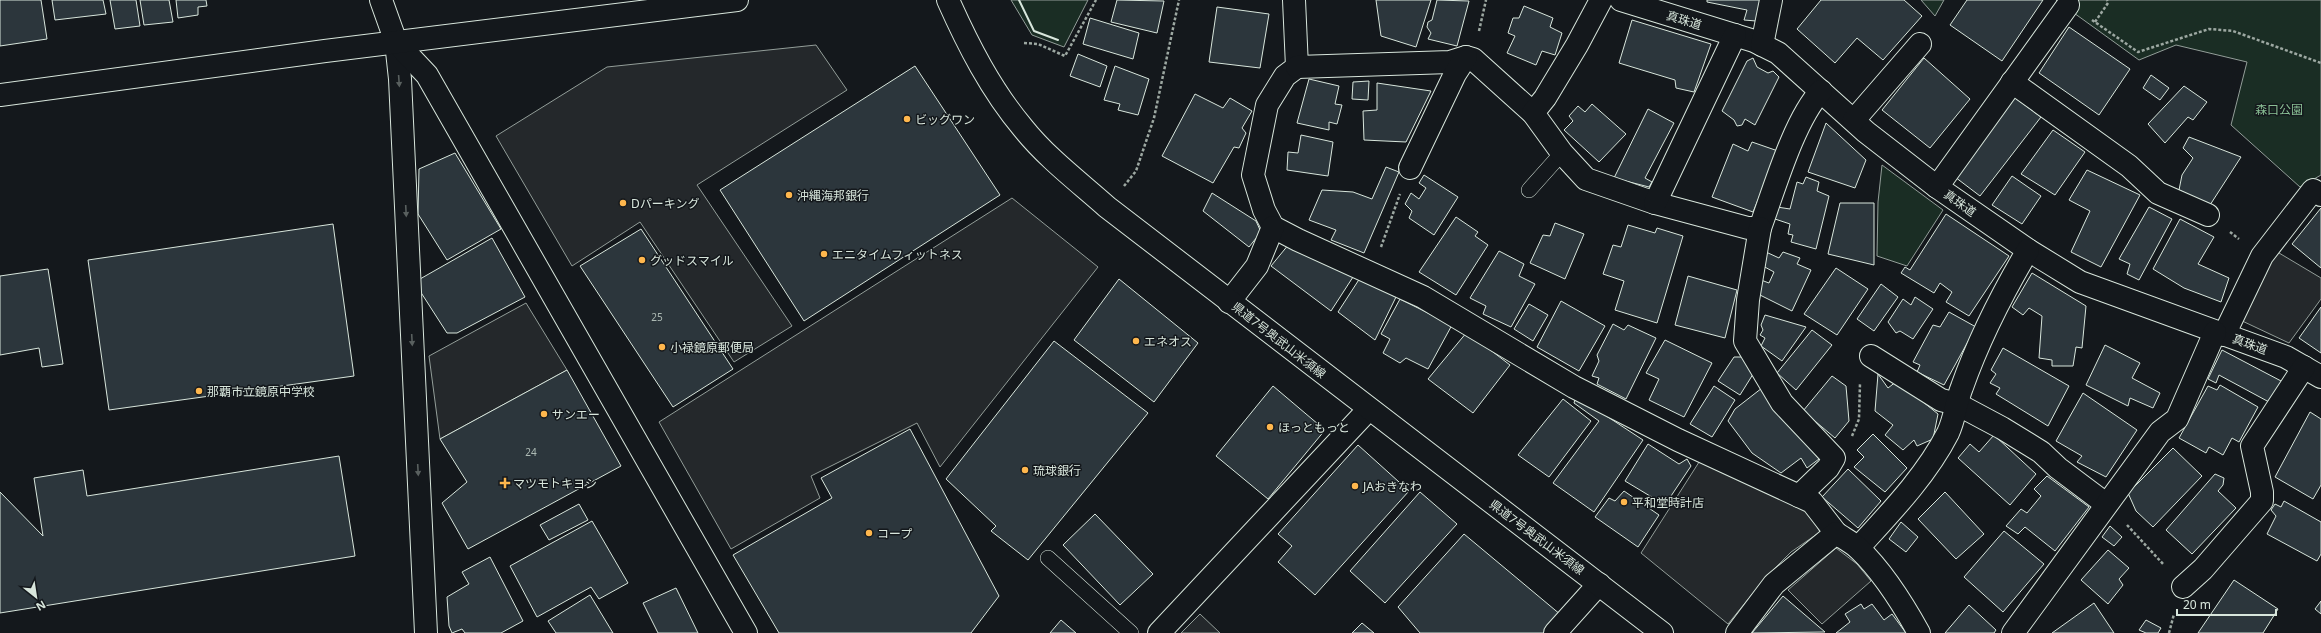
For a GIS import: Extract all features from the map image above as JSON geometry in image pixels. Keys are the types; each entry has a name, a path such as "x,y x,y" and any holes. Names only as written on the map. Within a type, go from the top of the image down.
{"street":[{"path":"381,0 396,42 400,79 426,633"},
{"path":"0,95 396,42 737,0"},
{"name":"県道7号奥武山米須線","path":"948,0 986,76 1023,128 1043,150 1107,207 1662,633"},
{"path":"1294,0 1297,67"},
{"path":"1533,113 1545,98 1577,45 1601,0"},
{"name":"真珠道","path":"1621,0 1735,35 1762,45 1778,53 1854,120 1937,187 2028,250 2080,282 2286,357 2313,372"},
{"path":"1762,45 1771,0"},
{"path":"1937,187 2068,5"},
{"path":"1655,204 1735,35"},
{"path":"396,42 427,75 743,632"},
{"path":"1854,120 1920,44"},
{"path":"1410,168 1455,74 1466,57"},
{"path":"1760,228 1748,228 1655,204 1586,179 1562,153 1533,113 1473,59 1466,57 1450,62 1297,67 1285,76 1267,105 1254,175 1264,210 1273,226 1298,240 1372,272 1449,311 1574,388 1678,440 1812,502 1836,533 1858,548 1898,597 1919,633"},
{"path":"2012,82 2129,166 2158,193 2208,215"},
{"path":"1800,496 1828,468 1834,458 1782,403 1745,341 1748,300 1760,228 1786,155 1813,100 1821,91"},
{"path":"2013,633 2160,432 2177,419 2220,333 2262,256 2313,190 2321,195"},
{"path":"1229,302 1257,266 1273,226"},
{"path":"1858,548 1898,503 1940,447 1956,412 1962,387 1993,314 2004,290 2028,250"},
{"path":"1870,356 1941,400 1957,404 2041,452 2058,468 2106,504"},
{"path":"2182,587 2203,569 2262,501 2262,492 2252,446 2313,372"},
{"path":"1159,633 1369,409"},
{"path":"1737,633 1774,584 1836,533"},
{"path":"1554,633 1599,584"}],"lane":[{"path":"1529,190 1562,153"},
{"path":"1048,558 1131,633"}],"path":[{"path":"1024,43 1038,44 1065,56 1096,0"},
{"path":"1107,207 1136,171 1154,118 1179,0"},
{"path":"2094,22 2108,3 2107,0"},
{"path":"2068,5 2138,52 2209,29 2233,31 2321,63"},
{"path":"1372,272 1410,168"},
{"path":"2208,215 2262,256"},
{"path":"1834,458 1854,434 1858,424 1860,376 1865,361 1870,356"},
{"path":"2106,504 2182,587"}],"green space":[{"path":"1011,0 1088,0 1064,47 1032,35"},
{"path":"1921,0 1944,0 1935,16"},
{"name":"森口公園","path":"2056,0 2321,0 2321,175 2300,187 2231,125 2247,62 2176,45 2139,60"},
{"path":"1882,165 1943,210 1907,266 1877,256 1878,202"}],"shaded area":[{"name":"Dパーキング","path":"816,45 847,90 697,185 792,326 734,362 640,222 572,266 496,136 607,67"},
{"path":"1012,198 1098,267 940,467 917,423 811,476 820,498 731,549 659,422"},
{"path":"2274,250 2321,278 2321,299 2289,343 2238,319"},
{"path":"526,303 567,370 440,439 429,356"},
{"path":"1701,459 1806,508 1820,532 1791,552 1766,577 1728,624 1641,553"},
{"path":"1836,548 1857,564 1871,581 1822,624 1788,590"},
{"path":"1200,614 1220,633 1181,633"}],"building":[{"path":"0,0 41,0 47,39 0,46"},
{"path":"52,0 103,0 106,14 55,20"},
{"path":"110,0 136,0 140,26 115,29"},
{"path":"140,0 169,0 173,22 144,25"},
{"path":"176,0 206,0 207,6 198,7 198,15 178,18"},
{"path":"1117,0 1164,1 1157,33 1111,22"},
{"path":"1376,0 1431,0 1416,47 1381,36"},
{"path":"1437,0 1469,1 1457,46 1428,39 1431,33 1427,27 1428,22 1432,20"},
{"path":"1707,0 1762,0 1756,21 1744,20 1747,10 1707,2"},
{"path":"1821,0 1904,0 1922,16 1883,60 1857,38 1835,63 1797,29"},
{"path":"1967,0 2043,0 2002,61 1950,25"},
{"path":"1524,6 1553,18 1550,27 1562,33 1555,55 1542,51 1536,65 1507,53 1515,36 1508,33 1513,18 1519,18"},
{"path":"1217,7 1269,14 1260,68 1209,62"},
{"path":"1090,18 1139,33 1133,59 1083,44"},
{"path":"1632,20 1711,44 1694,92 1676,88 1675,80 1619,63"},
{"path":"2069,27 2130,69 2099,115 2039,73"},
{"path":"1078,54 1107,66 1100,87 1070,76"},
{"path":"1753,58 1757,67 1768,73 1773,71 1779,77 1755,125 1745,119 1742,125 1737,126 1734,120 1722,111 1747,61"},
{"path":"1924,58 1970,99 1930,148 1882,110"},
{"path":"915,66 1000,195 804,321 720,190"},
{"path":"1115,66 1149,79 1138,115 1118,110 1120,104 1104,100"},
{"path":"2151,75 2169,88 2160,100 2143,88"},
{"path":"1309,79 1339,86 1335,104 1342,105 1337,124 1329,122 1329,130 1297,123"},
{"path":"1369,81 1368,100 1352,99 1353,82"},
{"path":"1377,83 1431,91 1406,142 1364,140 1363,111 1377,110"},
{"path":"2184,86 2207,102 2193,120 2188,117 2165,143 2148,124"},
{"path":"1195,94 1223,108 1230,98 1252,111 1242,128 1246,133 1239,148 1234,147 1213,183 1162,156"},
{"path":"2014,97 2041,117 1980,196 1955,177"},
{"path":"1592,104 1626,134 1599,162 1564,130 1573,121 1569,116 1578,106 1585,112"},
{"path":"1648,109 1674,123 1645,178 1652,182 1649,187 1614,178"},
{"path":"1826,123 1866,160 1855,188 1808,172"},
{"path":"2053,130 2085,152 2055,195 2021,174"},
{"path":"1301,135 1333,142 1328,176 1287,170 1288,152 1298,153"},
{"path":"2189,137 2241,157 2210,205 2179,190 2182,175 2193,158 2183,148"},
{"path":"1752,142 1778,151 1753,212 1712,197 1733,144 1748,151"},
{"path":"455,153 501,229 447,260 418,214 419,169"},
{"path":"1386,167 1399,172 1364,253 1331,240 1336,230 1309,220 1322,190 1353,192 1372,199"},
{"path":"2087,170 2140,195 2101,267 2071,252 2090,211 2069,200"},
{"path":"1424,175 1458,197 1434,235 1409,218 1412,211 1405,204 1411,193 1419,199 1426,188 1419,183"},
{"path":"2012,176 2041,196 2022,224 1992,205"},
{"path":"1806,177 1819,182 1817,191 1829,196 1816,249 1791,242 1793,235 1788,234 1790,224 1775,219 1777,207 1790,209 1797,182 1803,184"},
{"path":"1212,193 1256,221 1261,232 1249,247 1203,211"},
{"path":"1840,203 1874,203 1874,265 1828,254"},
{"path":"2149,207 2172,219 2139,280 2127,274 2130,264 2119,259"},
{"path":"2321,208 2321,268 2292,244"},
{"path":"1946,214 2009,256 1969,316 1946,302 1952,292 1940,283 1934,293 1901,273 1905,267 1910,270"},
{"path":"1456,217 1478,232 1475,236 1488,245 1456,295 1419,272"},
{"path":"2180,219 2214,237 2198,264 2229,278 2221,302 2184,288 2153,269"},
{"path":"1555,223 1584,234 1565,279 1530,263 1543,235 1550,236"},
{"path":"333,224 354,376 109,410 88,260"},
{"path":"1628,225 1655,233 1657,228 1683,236 1657,323 1615,310 1624,281 1603,274 1613,245 1621,247"},
{"path":"641,229 733,369 673,407 580,266"},
{"path":"492,238 525,297 457,333 447,333 420,291 420,279"},
{"path":"1289,244 1353,277 1331,311 1271,266"},
{"path":"1499,251 1524,264 1519,276 1535,284 1511,327 1483,314 1486,306 1470,298"},
{"path":"1766,252 1779,258 1783,252 1800,258 1797,264 1811,270 1792,311 1758,294 1761,280 1769,283 1774,272 1761,265"},
{"path":"1836,268 1868,289 1837,335 1804,314"},
{"path":"48,269 63,364 42,367 39,348 0,355 0,276"},
{"path":"2032,273 2086,306 2082,348 2076,347 2073,366 2052,366 2052,360 2039,358 2042,316 2029,308 2023,315 2012,307"},
{"path":"1688,276 1737,290 1725,338 1675,325"},
{"path":"1360,278 1396,297 1375,340 1338,312"},
{"name":"エネオス","path":"1119,279 1198,343 1154,402 1074,340"},
{"path":"1881,284 1898,297 1874,331 1857,319"},
{"path":"1915,297 1933,309 1913,339 1900,331 1896,333 1888,322 1903,299 1911,305"},
{"path":"1400,299 1452,325 1428,369 1406,358 1400,363 1383,353 1390,339 1381,334"},
{"path":"1561,301 1605,326 1579,371 1537,347"},
{"path":"1529,304 1548,315 1533,341 1514,329"},
{"path":"2321,307 2321,353 2299,338"},
{"path":"1949,312 1976,327 1944,385 1917,372 1920,365 1913,362 1933,325 1940,327"},
{"path":"1765,315 1806,327 1782,361 1761,346 1765,338 1760,335 1763,330 1761,325"},
{"path":"1613,324 1624,330 1628,325 1656,338 1626,399 1597,384 1599,378 1592,376 1599,361 1597,355"},
{"path":"1812,330 1832,345 1796,390 1777,373"},
{"path":"1467,332 1510,365 1473,413 1428,379"},
{"path":"1665,340 1712,363 1684,417 1649,400 1659,379 1646,373"},
{"path":"1054,341 1148,413 1028,560 991,531 996,526 946,479"},
{"path":"2105,345 2140,363 2132,378 2160,393 2153,408 2130,398 2128,406 2086,385"},
{"path":"2003,348 2069,386 2048,426 1996,394 2000,388 1990,383 1996,374 1991,370"},
{"path":"2222,350 2283,382 2269,402 2219,375 2216,383 2208,379"},
{"path":"1734,357 1746,357 1755,371 1740,395 1718,381"},
{"path":"567,370 621,466 468,549 442,503 467,482 440,439"},
{"path":"1878,374 1888,388 1897,381 1938,414 1933,439 1917,446 1914,440 1903,450 1885,435 1893,425 1875,411"},
{"path":"1832,376 1846,386 1849,421 1835,438 1803,411"},
{"path":"2220,385 2258,407 2239,442 2232,438 2223,455 2209,447 2206,453 2179,438 2208,386 2217,390"},
{"path":"1273,386 1325,430 1268,499 1216,456"},
{"path":"1714,386 1735,400 1712,437 1690,424"},
{"path":"1762,388 1819,459 1807,468 1801,458 1781,473 1752,453 1728,421 1735,409"},
{"path":"2083,393 2137,430 2106,477 2077,462 2082,456 2056,441"},
{"path":"1576,396 1643,440 1594,512 1553,483 1599,421 1574,403"},
{"path":"1563,399 1591,421 1549,477 1518,455"},
{"path":"2310,412 2321,419 2321,485 2313,499 2275,477"},
{"name":"コープ","path":"910,429 999,596 971,633 779,633 733,555 832,498 821,478"},
{"path":"1873,434 1907,468 1885,492 1854,467 1864,457 1857,450"},
{"path":"1994,435 2036,474 2010,505 1958,458 1970,444 1979,452"},
{"path":"1648,444 1679,464 1687,459 1691,466 1665,505 1625,481"},
{"path":"1358,445 1409,491 1315,595 1278,562 1292,546 1278,534"},
{"path":"2173,448 2202,476 2153,527 2136,511 2128,493"},
{"path":"339,456 355,556 0,613 0,492 43,536 34,478 83,470 87,496"},
{"path":"1848,469 1881,501 1858,528 1822,497"},
{"path":"2215,474 2224,478 2223,485 2218,491 2236,508 2192,554 2166,530"},
{"path":"2047,476 2089,507 2055,551 2025,527 2018,534 2006,526 2021,509 2027,513 2041,496 2034,489"},
{"path":"1624,491 1659,515 1638,547 1595,517 1609,498 1615,501"},
{"path":"1420,492 1457,524 1385,603 1350,571"},
{"path":"1945,492 1984,534 1956,559 1918,519"},
{"path":"2284,501 2321,522 2321,554 2317,561 2267,534 2276,516 2271,510 2275,504 2281,507"},
{"path":"579,504 588,520 549,540 540,525"},
{"path":"1095,514 1153,574 1120,605 1063,545"},
{"path":"592,521 628,583 599,599 591,587 537,617 510,566"},
{"path":"1901,522 1918,537 1906,552 1889,539"},
{"path":"2110,526 2122,537 2114,546 2102,537"},
{"path":"2004,531 2044,564 2003,612 1964,577"},
{"path":"1464,534 1561,615 1545,633 1420,633 1398,607"},
{"path":"2108,550 2129,568 2119,579 2123,585 2108,604 2081,580"},
{"path":"490,557 523,621 501,633 465,633 462,629 452,633 449,626 447,597 469,584 462,572"},
{"path":"2234,580 2278,609 2263,633 2198,633"},
{"path":"676,588 698,633 658,633 643,603"},
{"path":"590,595 613,633 556,633 548,621"},
{"path":"1783,596 1825,632 1752,633"},
{"path":"2321,601 2321,614 2315,609"},
{"path":"2094,603 2114,633 2052,633"},
{"path":"1861,604 1864,609 1872,604 1884,620 1892,614 1906,633 1836,633 1850,622 1845,614"},
{"path":"1969,605 1996,630 1994,633 1945,633"},
{"path":"1061,620 1076,633 1050,633"},
{"path":"2146,620 2161,628 2158,633 2146,633 2139,630"},
{"path":"1362,623 1374,633 1352,633"}],"wall":[{"path":"1019,0 1034,31 1058,40"}],"place":[{"name":"ビッグワン","path":"907,119"},
{"name":"沖縄海邦銀行","path":"789,195"},
{"name":"Dパーキング","path":"623,203"},
{"name":"エニタイムフィットネス","path":"824,254"},
{"name":"グッドスマイル","path":"642,260"},
{"name":"エネオス","path":"1136,341"},
{"name":"小禄鏡原郵便局","path":"662,347"},
{"name":"那覇市立鏡原中学校","path":"199,391"},
{"name":"サンエー","path":"544,414"},
{"name":"ほっともっと","path":"1270,427"},
{"name":"琉球銀行","path":"1025,470"},
{"name":"マツモトキヨシ","path":"505,483"},
{"name":"JAおきなわ","path":"1355,486"},
{"name":"平和堂時計店","path":"1624,502"},
{"name":"コープ","path":"869,533"}]}
